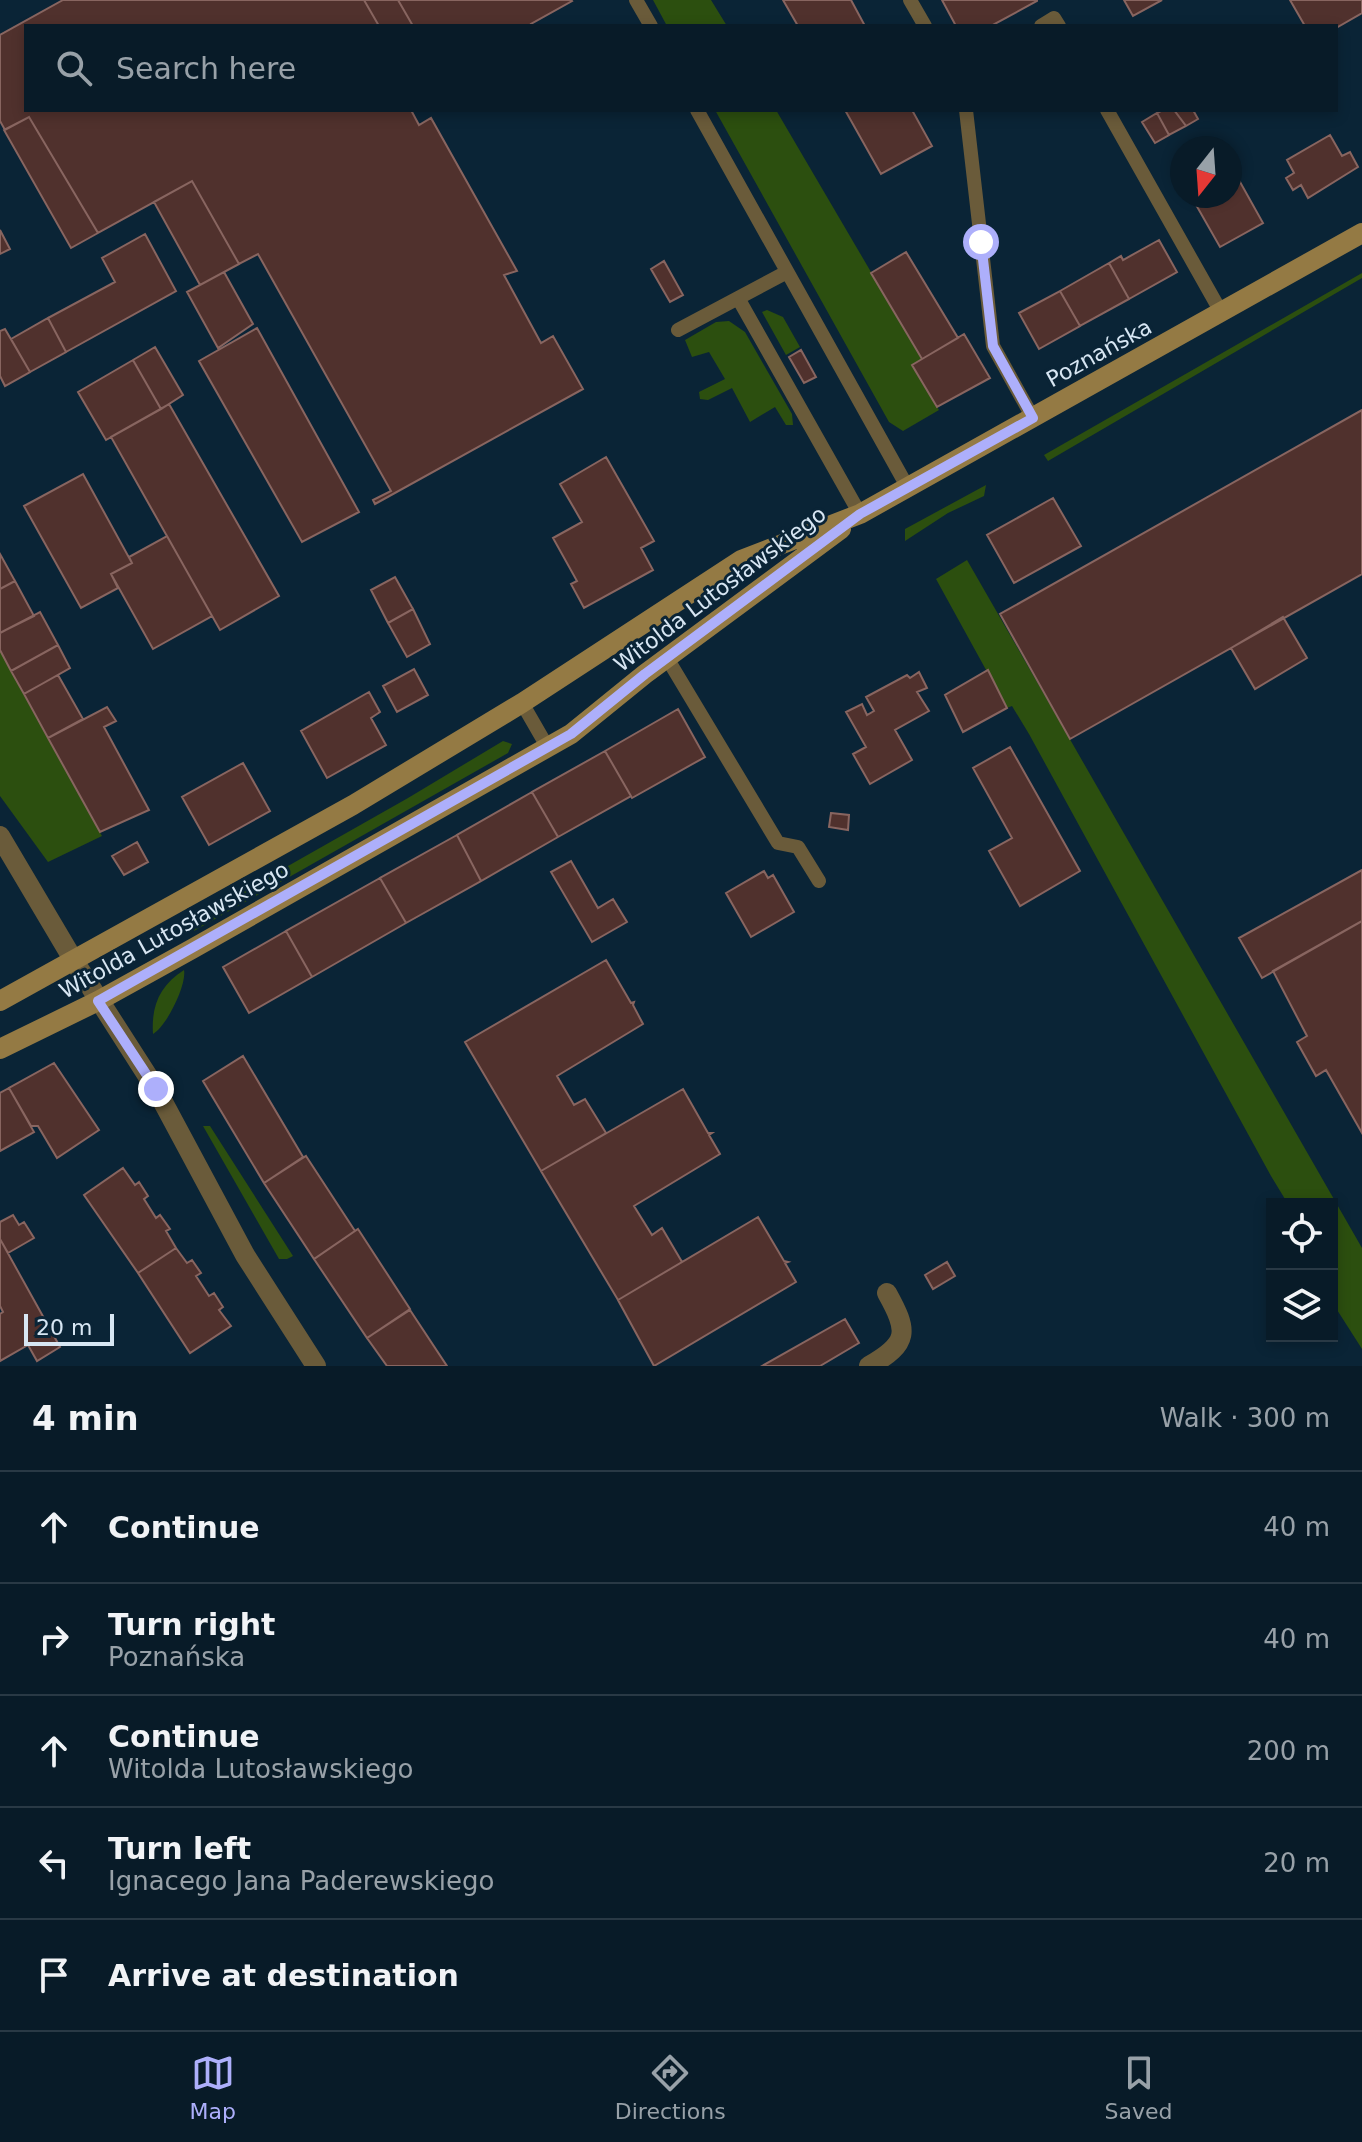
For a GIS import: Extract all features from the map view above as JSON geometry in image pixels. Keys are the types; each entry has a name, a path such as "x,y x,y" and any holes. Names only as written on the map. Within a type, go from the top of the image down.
{"main road":[{"name":"Poznańska","path":"860,514 1362,233"},
{"name":"Witolda Lutosławskiego","path":"0,1049 98,1001 571,734 860,514"},
{"name":"Witolda Lutosławskiego","path":"0,1001 353,805 522,703 741,560 860,514"}],"street":[{"path":"0,836 98,1001 164,1103 245,1255 316,1366"},
{"path":"869,1366 893,1350 903,1333 901,1317 887,1293"}],"lane":[{"path":"636,0 650,24"},
{"path":"910,0 924,24"},
{"path":"698,112 908,488"},
{"path":"966,112 993,346 1033,418"},
{"path":"1108,112 1221,312"},
{"path":"678,330 787,272"},
{"path":"738,298 860,514"},
{"path":"667,658 778,843 798,847 819,881"},
{"path":"522,703 548,748"}],"green space":[{"path":"653,0 711,0 726,24 666,24"},
{"path":"716,112 777,112 922,359 912,366 939,410 903,431 889,422"},
{"path":"1362,273 1362,278 1048,461 1044,455"},
{"path":"767,310 783,317 800,347 786,355 762,312"},
{"path":"729,321 745,332 792,414 793,425 786,425 775,407 750,422 732,388 708,400 700,399 699,392 725,379 709,352 692,357 685,340 716,322"},
{"path":"986,485 984,496 948,513 905,541 905,529"},
{"path":"967,560 1333,1198 1284,1198 1029,734 1012,706 1007,708 936,579"},
{"path":"0,650 102,836 48,862 0,796"},
{"path":"503,741 512,744 508,753 194,931 189,922"},
{"path":"184,970 174,1005 164,1023 153,1034 159,997 169,982"},
{"path":"203,1126 210,1126 293,1256 279,1259"},
{"path":"1338,1206 1362,1248 1362,1349 1338,1311"}],"building":[{"path":"63,0 364,0 378,24 24,24 24,112 412,112 419,125 431,118 517,271 504,275 541,343 553,336 583,389 375,504 373,500 391,491 258,254 239,264 192,181 98,233 29,117 5,130 0,121 0,35"},
{"path":"364,0 398,0 412,24 378,24"},
{"path":"398,0 572,1 531,24 412,24"},
{"path":"783,0 851,0 864,24 797,24"},
{"path":"942,0 1037,0 995,24 955,24"},
{"path":"1124,0 1162,0 1133,16"},
{"path":"1290,0 1362,0 1362,13 1338,27 1338,24 1304,24"},
{"path":"846,112 913,112 932,146 881,174"},
{"path":"1176,112 1186,126 1169,135 1157,113"},
{"path":"1176,112 1194,112 1198,119 1186,126"},
{"path":"1157,113 1169,135 1155,143 1142,122"},
{"path":"29,117 98,233 71,248 4,130"},
{"path":"1330,135 1342,156 1350,152 1358,167 1308,198 1301,185 1293,190 1286,178 1294,173 1287,160"},
{"path":"192,181 239,264 200,285 154,202"},
{"path":"1242,185 1263,223 1220,247 1198,208 1242,208"},
{"path":"0,230 10,249 0,254"},
{"path":"145,234 176,291 66,352 48,318 115,282 102,258"},
{"path":"1159,240 1177,272 1129,299 1109,263 1121,256 1123,260"},
{"path":"906,252 958,338 922,359 871,273"},
{"path":"664,261 683,295 670,302 651,269"},
{"path":"1109,263 1129,299 1080,326 1060,291"},
{"path":"224,272 253,324 218,348 187,292"},
{"path":"1060,291 1080,326 1039,349 1019,313"},
{"path":"48,318 66,352 30,372 11,339"},
{"path":"257,328 359,512 302,542 199,361"},
{"path":"5,329 30,372 5,386 0,376 0,331"},
{"path":"964,334 990,378 937,407 912,365"},
{"path":"155,347 183,395 161,409 133,360"},
{"path":"801,350 816,377 804,383 789,357"},
{"path":"133,360 161,409 106,440 78,392"},
{"path":"169,404 279,596 220,630 111,437"},
{"path":"1362,410 1362,574 1070,739 1000,614"},
{"path":"606,457 654,541 641,548 653,570 584,608 571,584 577,581 553,538 582,522 560,484"},
{"path":"83,474 132,563 111,574 118,588 81,608 24,506"},
{"path":"1053,498 1081,546 1014,583 987,535"},
{"path":"167,536 212,616 153,649 111,574 132,563 129,557"},
{"path":"0,554 15,581 0,589"},
{"path":"395,577 413,609 388,623 371,590"},
{"path":"15,581 34,616 0,633 0,589"},
{"path":"413,609 430,644 407,657 388,623"},
{"path":"40,612 58,645 11,671 0,650 0,633"},
{"path":"1283,617 1307,658 1255,689 1231,648"},
{"path":"58,645 70,668 24,694 11,671"},
{"path":"414,669 428,695 397,712 383,686"},
{"path":"988,670 1007,708 963,732 945,695"},
{"path":"919,672 927,688 917,692 929,711 895,730 912,760 870,784 853,754 866,747 846,712 862,704 867,715 874,711 866,697 907,675 910,678"},
{"path":"58,675 83,719 48,738 24,694"},
{"path":"369,692 380,712 371,718 386,745 327,778 301,731"},
{"path":"107,707 116,721 104,727 149,810 100,832 48,738"},
{"path":"678,709 705,757 632,798 605,751"},
{"path":"1010,747 1080,871 1020,906 989,851 1012,838 973,768"},
{"path":"605,751 631,796 558,837 532,792"},
{"path":"243,763 270,811 209,845 182,797"},
{"path":"532,792 558,837 481,881 457,835"},
{"path":"831,813 849,815 848,830 829,827"},
{"path":"457,835 481,881 406,923 380,878"},
{"path":"137,842 148,862 124,875 112,856"},
{"path":"571,861 598,908 613,899 627,922 592,942 551,872"},
{"path":"1362,870 1362,921 1262,978 1239,938"},
{"path":"764,871 768,878 773,875 794,912 751,937 726,893"},
{"path":"380,878 406,923 312,977 286,931"},
{"path":"1362,921 1362,1133 1326,1070 1316,1076 1297,1042 1307,1036 1273,971"},
{"path":"286,931 312,977 249,1013 223,967"},
{"path":"606,960 631,1003 634,1002 643,1024 557,1076 574,1105 585,1099 606,1133 541,1171 465,1042"},
{"path":"243,1056 303,1157 264,1183 203,1081"},
{"path":"54,1063 99,1130 57,1158 38,1126 31,1126 9,1088"},
{"path":"9,1088 34,1132 0,1151 0,1093"},
{"path":"683,1089 708,1133 712,1133 709,1135 720,1154 634,1206 652,1235 662,1228 682,1262 618,1300 541,1171"},
{"path":"306,1156 355,1231 314,1259 264,1183"},
{"path":"123,1168 135,1185 139,1182 148,1196 144,1199 156,1218 160,1215 170,1229 166,1231 176,1248 138,1273 84,1195"},
{"path":"13,1215 19,1225 24,1222 34,1238 8,1253 0,1239 0,1222"},
{"path":"758,1217 784,1261 788,1262 785,1263 796,1282 654,1366 618,1300"},
{"path":"358,1229 410,1309 367,1338 314,1259"},
{"path":"0,1239 60,1347 37,1361 28,1345 0,1361 0,1314 3,1312 0,1306"},
{"path":"176,1248 187,1263 192,1260 201,1273 196,1276 209,1296 214,1293 223,1307 219,1310 231,1326 190,1353 138,1273"},
{"path":"947,1262 955,1276 933,1289 925,1275"},
{"path":"410,1310 447,1366 387,1366 367,1338"},
{"path":"845,1319 859,1343 820,1366 762,1366"}],"route":[{"path":"156,1089 98,1001 571,734 645,674 860,514 1033,418 993,346 981,242"}]}
